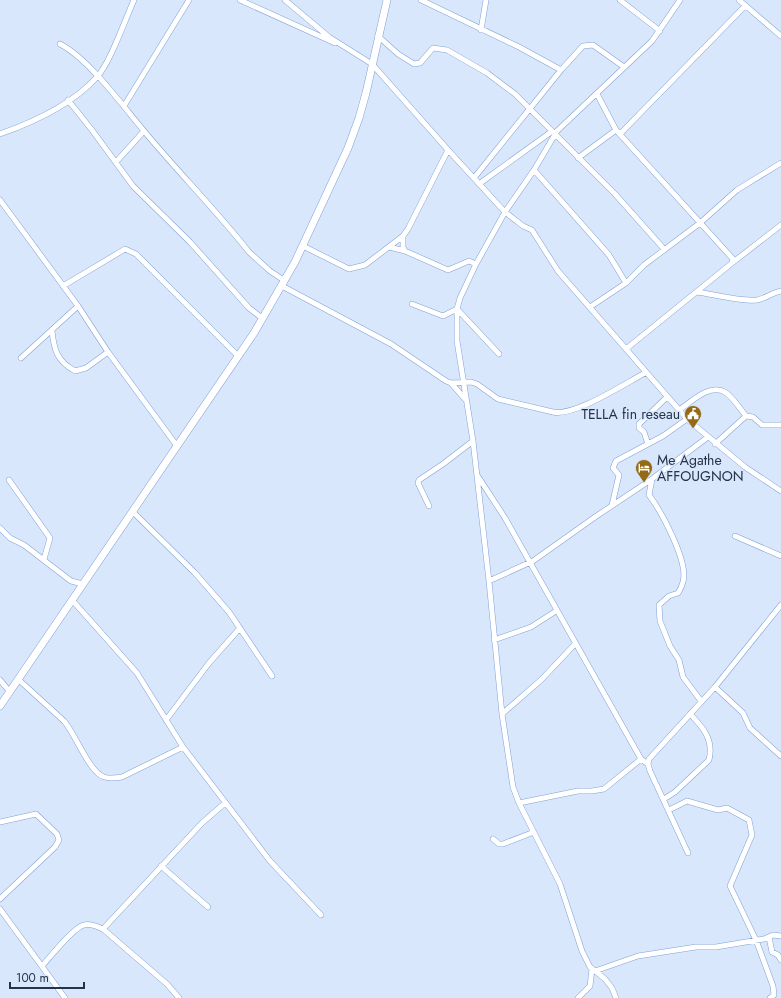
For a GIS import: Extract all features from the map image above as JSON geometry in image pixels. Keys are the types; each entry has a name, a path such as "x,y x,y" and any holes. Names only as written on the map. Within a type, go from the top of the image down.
{"main road":[{"path":"0,706 238,356 284,284 334,181 359,118 387,0"}],"street":[{"path":"0,134 37,119 68,100 97,77 116,41 134,0"},
{"path":"124,106 189,0"},
{"path":"240,0 319,37 341,45"},
{"path":"285,0 310,22 341,45 372,64 505,212 523,226 532,230 550,260 645,373 687,419 715,444 745,467 781,491"},
{"path":"421,0 519,47 561,70"},
{"path":"481,30 486,0"},
{"path":"620,0 626,2 660,31"},
{"path":"479,184 553,134 597,94 660,31 680,0"},
{"path":"739,0 781,36"},
{"path":"620,134 745,6"},
{"path":"378,36 398,54 414,64 420,63 433,48 447,50 487,73 515,94 530,108 553,134 615,194 664,249"},
{"path":"60,44 70,49 97,77 124,106 249,252 284,284 391,344 451,383 465,399"},
{"path":"474,178 561,70 583,46 590,44 594,45 624,68"},
{"path":"597,94 616,130 732,257 732,263"},
{"path":"68,100 133,186 190,242 249,308 262,318"},
{"path":"578,158 616,130"},
{"path":"116,162 144,131"},
{"path":"553,134 534,170 505,212 476,264 460,298 457,309 457,342 477,474 508,762 519,803 560,884 582,951 593,970 605,979 612,988 616,998"},
{"path":"303,246 349,270 365,265 403,236 448,150"},
{"path":"590,307 626,283 664,249 700,223 737,190 781,163"},
{"path":"534,170 609,256 626,283"},
{"path":"0,200 78,306 108,352 177,446"},
{"path":"626,349 781,225"},
{"path":"403,236 403,248 405,250"},
{"path":"389,247 405,250 448,270 469,261 476,264"},
{"path":"63,286 125,249 136,254 238,356"},
{"path":"697,292 751,300 762,299 772,293 781,291"},
{"path":"412,304 443,316 457,309"},
{"path":"21,358 78,306"},
{"path":"457,309 499,354"},
{"path":"52,331 54,350 57,356 75,371 86,368 108,352"},
{"path":"451,383 463,382 477,384 498,399 560,414 577,409 645,373"},
{"path":"679,410 704,394 715,390 726,393 746,416 753,417 762,424 781,425"},
{"path":"648,444 644,432 639,428 639,424 667,397"},
{"path":"715,444 746,416"},
{"path":"612,506 619,475 613,466 616,461 663,436 687,419"},
{"path":"489,581 529,563 652,479 708,437"},
{"path":"429,506 418,483 419,480 443,464 472,441"},
{"path":"477,474 505,518 556,611 641,759 648,764 688,853"},
{"path":"652,479 649,495 661,511 674,538 684,580 678,593 669,596 659,605 660,621 670,646 679,660 683,677 701,701"},
{"path":"9,480 50,538 44,559"},
{"path":"133,512 195,573 229,612 272,676"},
{"path":"0,528 10,538 24,545 44,559 71,581 82,584"},
{"path":"735,536 781,556"},
{"path":"72,600 137,674 183,747 270,861 321,915"},
{"path":"648,764 649,759 715,687 781,605"},
{"path":"494,640 532,627 556,611"},
{"path":"166,720 209,663 240,628"},
{"path":"502,714 541,680 575,644"},
{"path":"0,680 10,692"},
{"path":"19,680 71,728 91,764 103,777 122,777 183,747"},
{"path":"715,687 743,713 750,728 781,756"},
{"path":"664,799 675,792 709,760 709,739 702,726 690,714"},
{"path":"519,803 578,791 592,791 604,788 641,759"},
{"path":"669,810 685,802 690,802 718,810 727,808 749,820 752,835 730,886 756,940 773,986 774,995 770,998"},
{"path":"103,929 202,823 225,803"},
{"path":"0,822 36,814 57,834 59,840 55,847 0,899"},
{"path":"493,839 500,844 503,844 534,832"},
{"path":"161,866 208,907"},
{"path":"0,909 43,965 65,998"},
{"path":"43,965 74,931 85,924 94,925 103,929 167,984 179,998"},
{"path":"593,970 609,967 638,956 781,936"},
{"path":"769,937 772,952 778,955 781,960"},
{"path":"605,979 609,967"},
{"path":"578,998 590,986 593,970"}],"place":[{"name":"TELLA fin reseau","path":"693,429"},
{"name":"Me Agathe AFFOUGNON","path":"644,483"}]}
